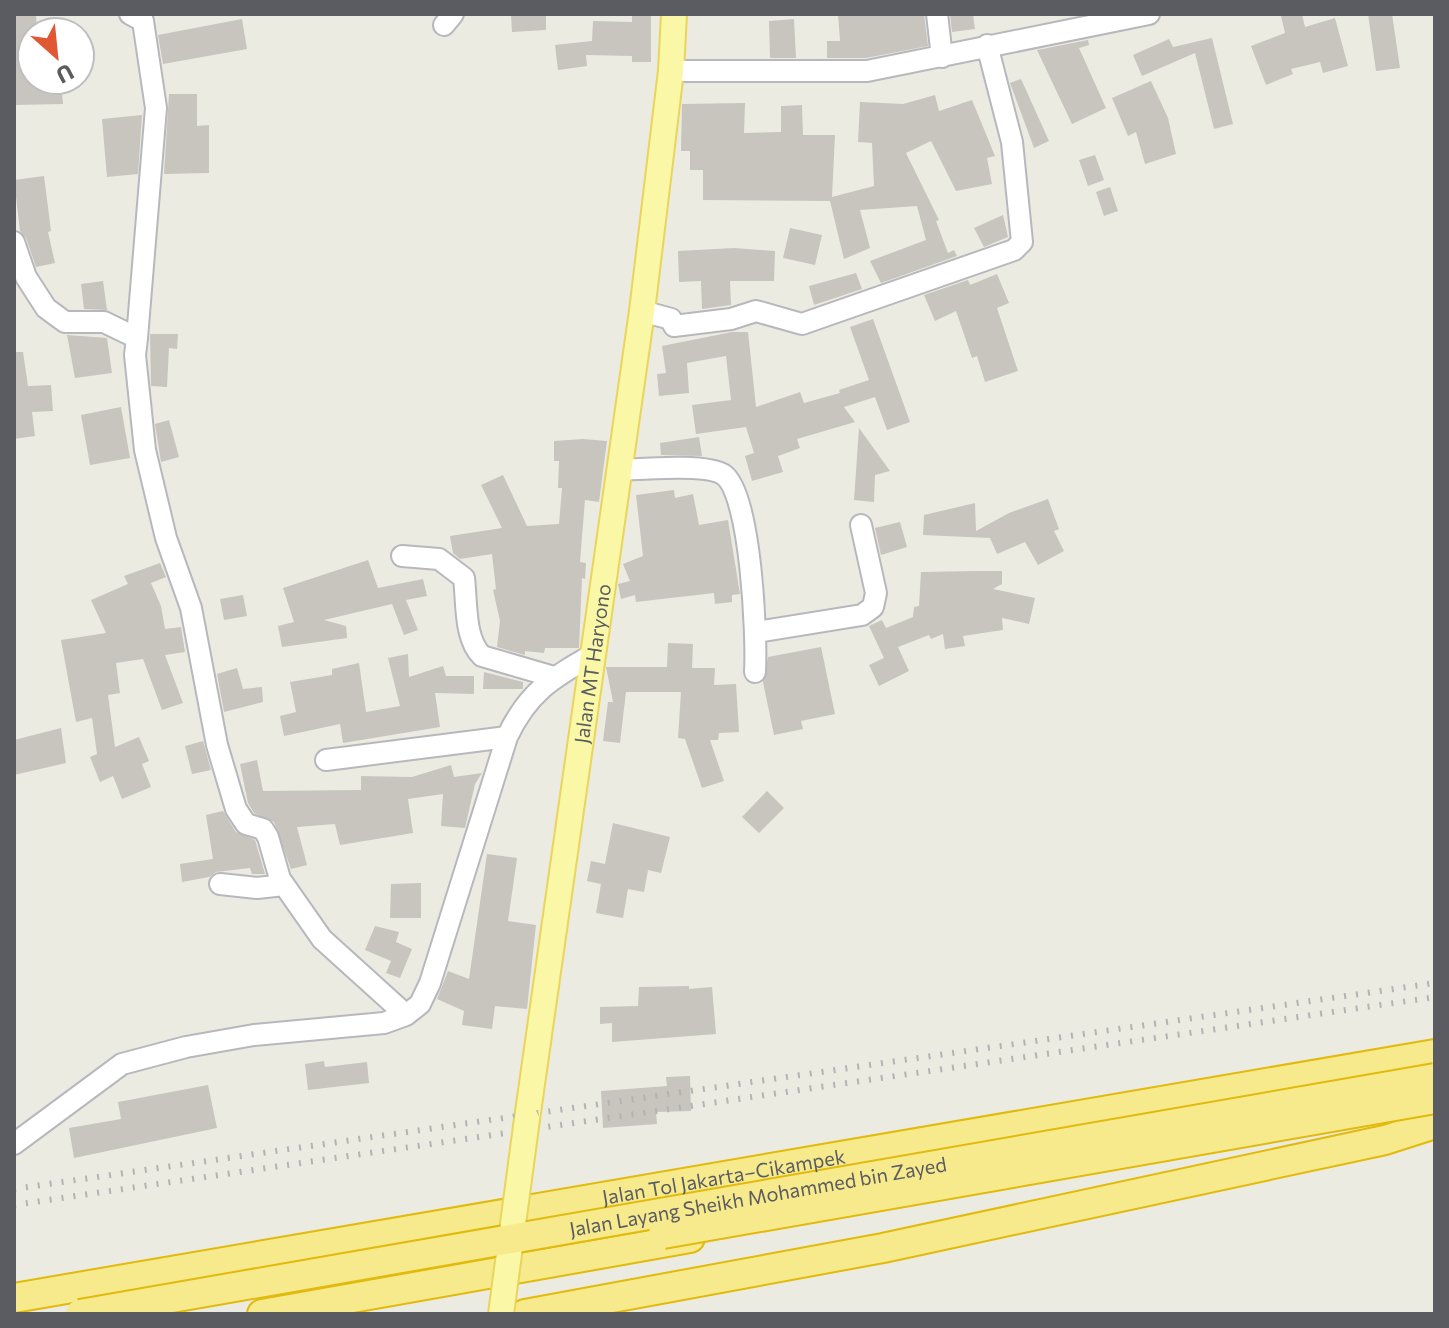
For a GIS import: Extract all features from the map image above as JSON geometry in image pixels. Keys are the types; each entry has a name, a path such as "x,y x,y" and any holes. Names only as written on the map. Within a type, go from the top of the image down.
{"highway":[{"name":"Jalan Tol Jakarta–Cikampek","path":"14,1298 1435,1054"},
{"name":"Jalan Layang Sheikh Mohammed bin Zayed","path":"80,1314 1435,1078"},
{"name":"Jalan Layang Sheikh Mohammed bin Zayed","path":"197,1314 1435,1101"},
{"path":"262,1314 1435,1101"},
{"path":"525,1314 883,1248 1385,1140 1435,1124"}],"main road":[{"name":"Jalan MT Haryono","path":"501,1314 642,311 671,71 674,14"}],"street":[{"path":"130,14 143,21 156,108 135,355 145,450 166,538 191,608 217,745 240,818 263,829 284,885 322,939 406,1015"},
{"path":"937,14 942,57"},
{"path":"671,71 867,71 942,57 1051,23 1149,14"},
{"path":"642,311 671,319 674,326 731,319 756,311 802,324 1014,250 1022,242 1012,142 987,45"},
{"path":"14,242 26,277 46,308 65,322 104,322 137,338"},
{"path":"620,470 707,470 722,473 731,482 742,513 757,632 755,672"},
{"path":"757,632 862,615 873,607 876,593 861,525"},
{"path":"402,556 439,559 464,578 473,648 482,656 554,677"},
{"path":"14,1144 122,1064 186,1047 254,1035 384,1023 406,1015 420,1004 430,983 507,737 529,698 554,677 594,654"},
{"path":"326,760 507,737"},
{"path":"220,884 257,888 284,885"}],"building":[{"path":"14,14 36,14 16,16 16,96 62,96 63,104 14,105"},
{"path":"511,14 546,14 546,30 512,32"},
{"path":"632,14 651,14 651,62 632,62 632,56 586,55 587,66 558,70 555,45 592,41 593,21 632,22"},
{"path":"838,14 924,14 928,46 866,58 827,58 827,41 840,41"},
{"path":"950,14 973,14 975,29 952,32"},
{"path":"1302,14 1305,27 1335,18 1348,66 1323,73 1320,62 1291,69 1293,74 1266,85 1251,46 1285,33 1281,16"},
{"path":"1368,14 1392,14 1400,68 1376,71"},
{"path":"242,19 247,49 163,64 158,35"},
{"path":"794,19 796,58 770,58 769,21"},
{"path":"1212,38 1233,124 1214,129 1195,53 1142,76 1133,55 1169,39 1173,47"},
{"path":"1088,40 1089,45 1079,48 1106,108 1072,124 1037,50"},
{"path":"1021,79 1049,141 1034,148 1010,83"},
{"path":"1151,81 1168,118 1176,154 1145,164 1136,132 1128,136 1112,98"},
{"path":"169,94 197,94 197,126 209,125 209,173 164,174"},
{"path":"935,95 939,111 972,100 995,156 987,158 992,184 956,191 931,141 906,153 939,220 936,221 948,253 954,250 957,256 881,283 870,261 926,240 917,206 860,210 870,248 844,259 830,201 703,200 703,170 690,170 690,151 681,151 682,104 745,103 744,133 781,132 781,106 802,105 803,135 835,135 832,197 874,186 872,143 858,142 860,102 903,104"},
{"path":"142,115 138,174 107,177 102,119"},
{"path":"1095,155 1104,180 1088,186 1079,160"},
{"path":"44,176 51,231 48,232 55,263 36,267 26,238 20,231 14,180"},
{"path":"1110,187 1118,211 1104,216 1096,192"},
{"path":"1003,215 1008,237 984,247 974,228"},
{"path":"790,228 822,235 815,265 783,258"},
{"path":"734,248 775,251 774,281 730,281 731,305 702,309 701,281 679,282 678,251"},
{"path":"856,273 862,289 814,305 809,286"},
{"path":"997,274 1009,303 997,308 1018,371 985,382 977,356 972,358 956,311 935,321 924,295 968,280 970,285"},
{"path":"103,281 107,310 84,309 81,284"},
{"path":"873,319 910,422 887,430 875,397 844,407 855,422 797,439 800,448 778,456 783,472 752,481 745,456 754,453 746,427 696,434 692,405 731,400 726,356 687,363 689,393 659,396 657,374 666,373 662,346 732,332 748,332 756,407 800,392 804,403 840,393 839,390 869,380 850,327"},
{"path":"150,334 178,334 177,349 169,348 167,387 151,386"},
{"path":"67,335 107,338 112,373 75,378"},
{"path":"14,352 23,352 28,386 51,385 53,411 32,412 35,436 14,439"},
{"path":"121,407 130,458 90,465 81,415"},
{"path":"169,420 179,457 161,462 155,424"},
{"path":"859,428 890,471 875,475 874,502 854,500"},
{"path":"699,437 702,456 661,455 660,443"},
{"path":"554,441 607,441 599,502 585,500 580,562 586,563 585,579 582,578 579,648 545,648 544,653 525,651 525,655 497,647 500,621 493,590 496,589 492,554 460,559 453,553 450,536 502,528 481,485 503,475 527,526 559,524 562,488 558,488 559,461 554,461"},
{"path":"674,490 675,498 693,494 699,525 728,520 740,594 732,595 732,602 715,604 714,593 636,602 635,595 621,599 618,584 630,581 623,564 643,556 636,495"},
{"path":"1048,499 1059,529 1054,531 1064,551 1038,565 1025,542 997,554 990,538 923,535 924,515 975,503 976,531 1009,513"},
{"path":"900,522 907,547 881,555 875,528"},
{"path":"368,560 378,588 423,579 427,596 406,600 418,630 404,635 392,604 324,620 346,626 347,638 282,647 278,626 294,622 283,588"},
{"path":"160,563 166,577 151,583 161,606 165,629 181,627 185,652 165,655 183,703 162,710 143,659 116,663 120,693 108,695 115,747 139,737 149,761 142,764 151,787 122,799 113,776 100,782 90,757 97,754 92,718 76,722 61,640 106,633 91,600 128,584 124,576"},
{"path":"1002,571 1002,584 993,589 1035,598 1029,624 1002,618 1003,630 963,636 965,646 945,649 943,634 931,639 929,635 898,647 909,671 879,686 869,665 884,658 869,626 882,620 886,628 913,617 914,607 919,606 921,572"},
{"path":"243,595 247,616 224,620 220,599"},
{"path":"668,643 693,644 692,668 715,668 714,685 736,684 739,732 719,733 718,740 710,740 724,781 702,788 685,739 678,738 681,692 626,692 620,743 603,741 608,702 613,702 606,667 667,667"},
{"path":"821,647 835,714 801,721 803,729 774,735 763,682 768,657"},
{"path":"408,654 409,677 443,666 446,676 474,676 474,694 435,693 440,727 343,743 340,724 284,736 280,716 296,712 290,682 332,675 332,669 359,663 366,712 400,706 388,658"},
{"path":"237,668 243,689 262,687 263,702 224,712 217,674"},
{"path":"484,672 523,682 523,689 483,689"},
{"path":"61,728 66,763 14,775 14,740"},
{"path":"203,741 211,770 192,774 185,746"},
{"path":"257,760 263,791 361,790 361,776 412,777 451,765 454,777 482,773 475,784 465,828 441,826 443,794 408,799 413,833 340,845 335,824 297,827 307,865 291,869 274,822 254,813 248,803 240,764"},
{"path":"767,791 784,808 759,833 742,817"},
{"path":"223,811 236,832 255,840 265,874 252,874 250,868 216,872 209,877 182,882 180,864 213,859 206,815"},
{"path":"613,823 670,837 661,873 648,870 644,892 628,889 623,918 596,913 601,884 587,881 591,861 605,864"},
{"path":"487,854 517,858 508,921 536,925 527,1009 495,1006 492,1029 462,1025 464,1011 437,999 448,971 469,979"},
{"path":"421,883 421,918 390,918 391,884"},
{"path":"375,926 399,932 396,942 412,949 400,978 386,973 391,961 365,950"},
{"path":"689,986 689,989 712,987 716,1034 612,1042 612,1023 600,1024 600,1007 638,1006 639,987"},
{"path":"324,1061 325,1067 367,1062 369,1083 308,1090 305,1064"},
{"path":"690,1076 691,1111 656,1112 657,1124 603,1128 601,1091 667,1086 666,1077"},
{"path":"208,1085 217,1128 74,1158 69,1128 121,1119 118,1102"}],"railway":[{"path":"14,1189 1435,983"},
{"path":"14,1205 1435,997"}]}
